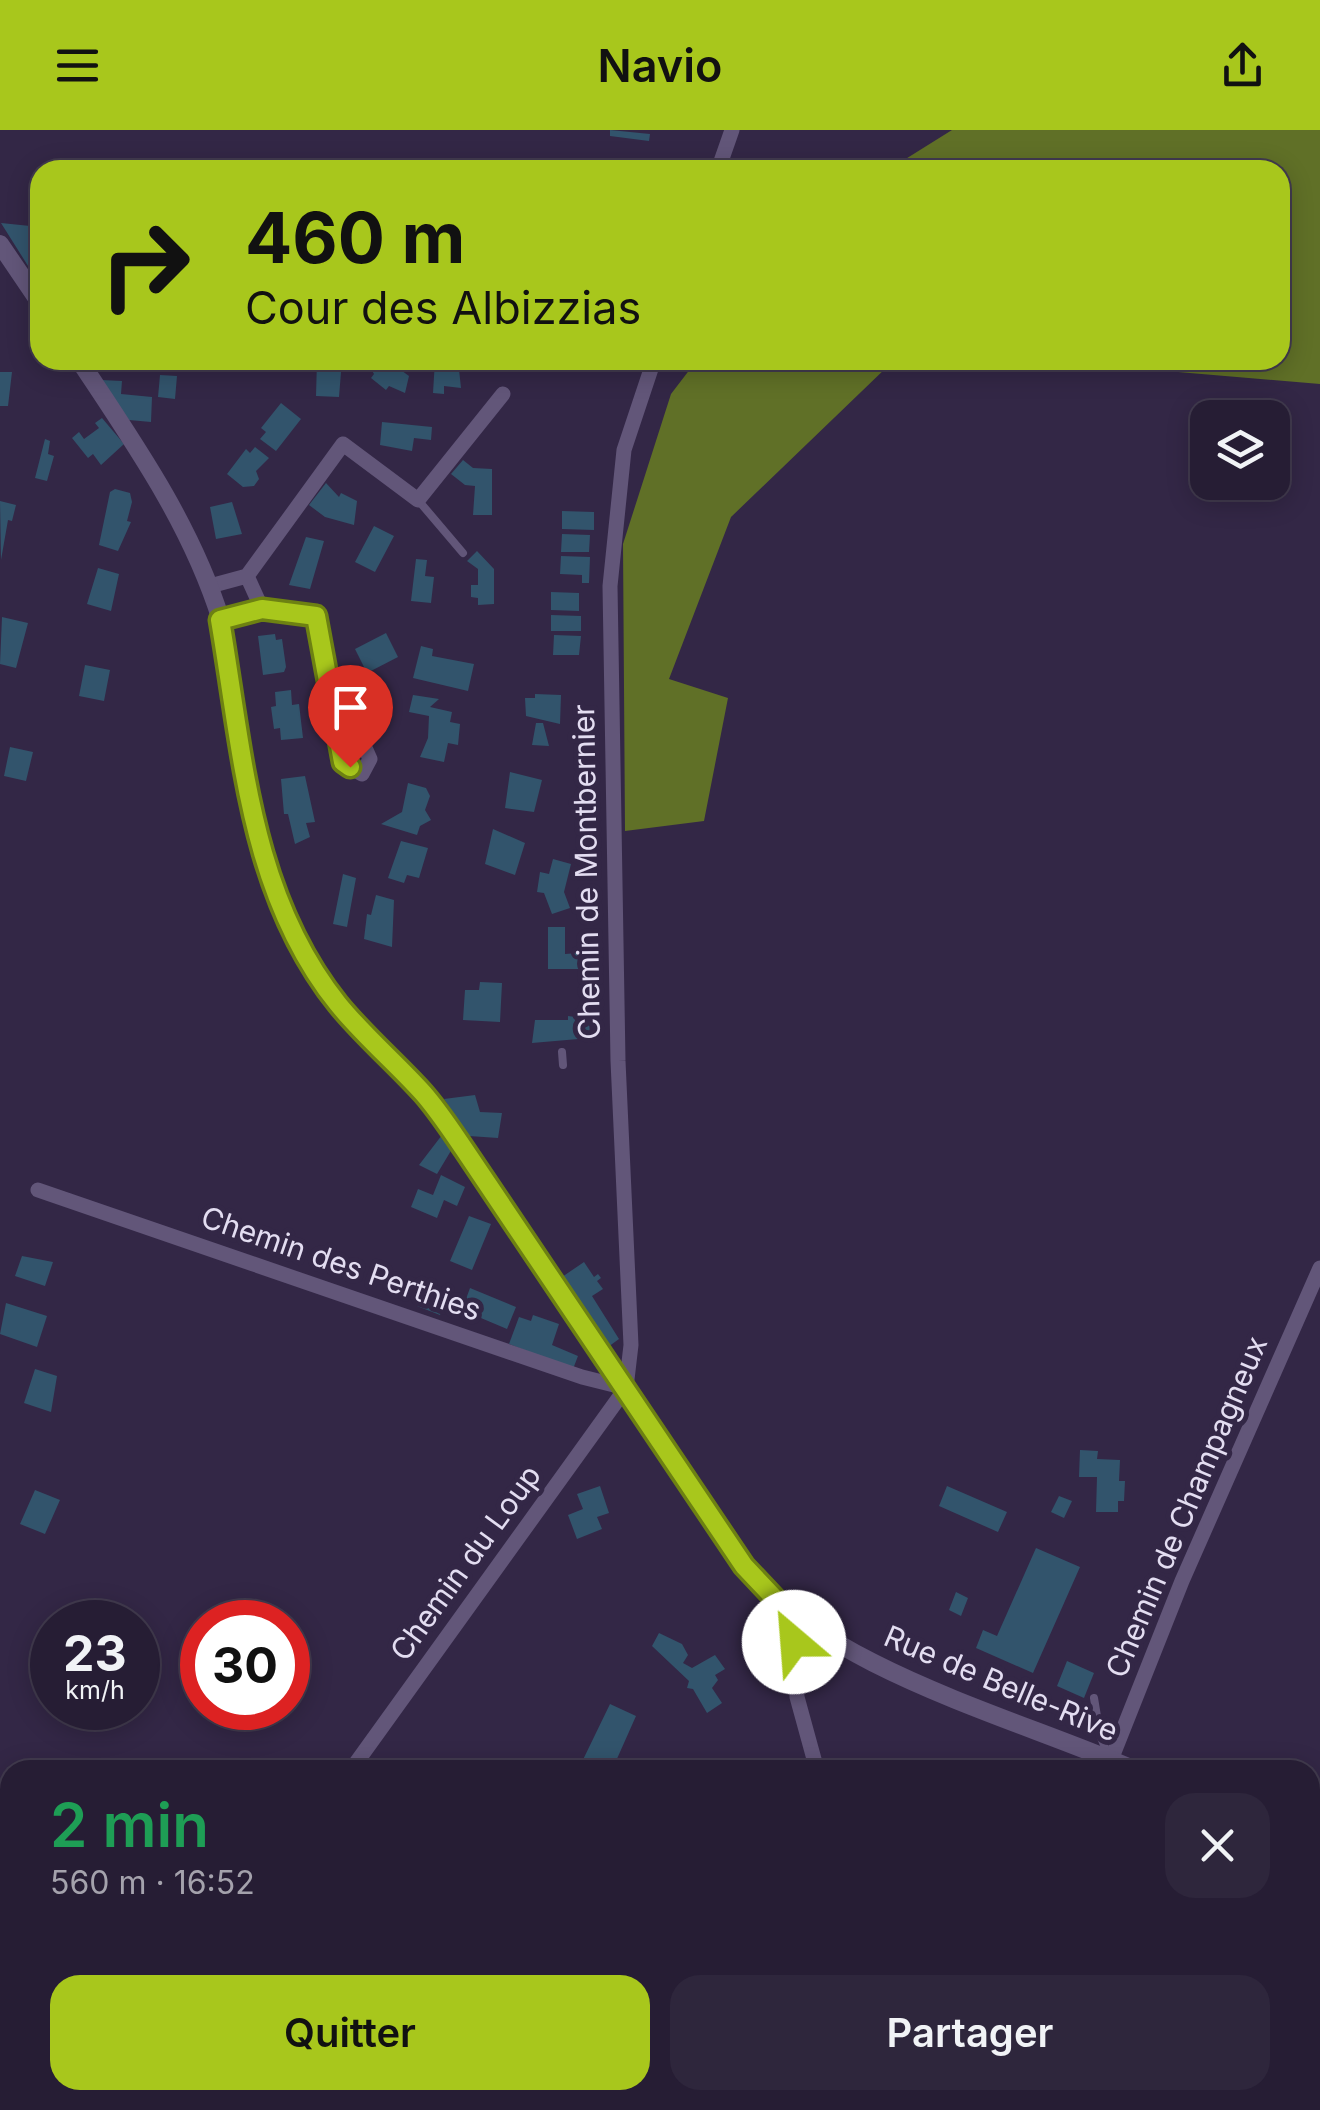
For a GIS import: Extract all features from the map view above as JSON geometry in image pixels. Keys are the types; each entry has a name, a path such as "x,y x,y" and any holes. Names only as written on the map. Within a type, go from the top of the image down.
{"street":[{"path":"722,160 732,130"},
{"path":"0,244 30,288"},
{"name":"Rue de Belle-Rive","path":"86,370 154,473 210,586 220,620 255,838 277,901 303,951 338,1004 426,1097 744,1566 794,1619 883,1665 1098,1760"},
{"name":"Chemin de Montbernier","path":"626,1388 632,1345 618,1062 610,586 624,450 651,370"},
{"path":"210,586 247,576 343,444 418,500 503,394"},
{"path":"247,576 262,609"},
{"path":"220,620 262,609 316,616 338,738"},
{"name":"Chemin des Perthies","path":"38,1190 582,1377 626,1388"},
{"name":"Chemin de Champagneux","path":"1111,1760 1182,1581 1320,1268"},
{"name":"Chemin du Loup","path":"358,1760 626,1388"},
{"path":"794,1619 798,1697 814,1760"}],"lane":[{"path":"418,500 464,553"},
{"path":"562,1052 562,1065"},
{"path":"1094,1698 1108,1760"}],"green space":[{"path":"952,130 1320,130 1320,384 1155,370 1290,370 1290,160 904,160"},
{"path":"689,370 884,370 731,517 669,679 728,698 704,821 625,831 623,544 671,394"}],"building":[{"path":"610,130 650,134 649,141 610,136"},
{"path":"1,223 30,226 30,269"},
{"path":"317,370 341,370 339,397 316,396"},
{"path":"372,370 401,370 409,376 405,393 389,386 386,390 371,378"},
{"path":"434,370 459,370 461,388 444,386 444,394 433,393"},
{"path":"0,372 12,372 8,406 0,406"},
{"path":"160,375 177,376 175,399 158,397"},
{"path":"101,380 122,381 121,394 152,397 151,422 129,420"},
{"path":"281,403 301,419 276,451 260,439 266,432 261,428"},
{"path":"102,418 124,444 101,465 93,454 88,458 72,438 79,432 84,439 99,428 95,423"},
{"path":"382,422 432,427 431,440 414,438 412,451 380,445"},
{"path":"45,439 50,441 48,454 54,456 47,481 35,478"},
{"path":"255,447 269,458 256,471 259,479 254,486 243,487 227,474 246,449 250,453"},
{"path":"463,460 473,468 492,469 492,515 473,515 475,486 465,485 451,474"},
{"path":"326,483 339,497 341,493 357,501 354,525 325,517 309,505"},
{"path":"115,489 130,493 132,502 127,521 131,522 118,551 99,545 110,492"},
{"path":"0,501 16,505 12,521 8,520 1,560"},
{"path":"232,502 242,534 216,539 210,507"},
{"path":"562,511 594,512 594,530 562,529"},
{"path":"374,526 394,536 375,572 355,562"},
{"path":"562,534 590,535 589,552 561,552"},
{"path":"306,537 324,541 310,589 289,585"},
{"path":"477,551 494,569 494,604 478,605 478,598 471,597 471,585 478,585 478,569 467,561"},
{"path":"561,556 590,557 589,583 582,583 582,575 560,574"},
{"path":"416,559 427,560 425,576 434,577 431,603 411,601"},
{"path":"98,568 119,574 111,611 87,604"},
{"path":"551,592 579,593 579,611 551,610"},
{"path":"551,615 581,616 581,631 551,631"},
{"path":"2,617 28,623 16,668 0,664"},
{"path":"386,633 398,657 367,673 355,649"},
{"path":"275,634 276,640 282,639 286,667 284,672 263,675 258,636"},
{"path":"554,635 581,636 579,655 553,655"},
{"path":"421,646 433,649 432,656 474,664 468,691 413,678"},
{"path":"85,665 110,670 104,701 79,696"},
{"path":"291,690 292,705 299,704 303,738 281,740 280,728 274,729 271,707 276,706 275,692"},
{"path":"535,694 561,695 560,724 526,716 525,698 535,698"},
{"path":"413,695 439,699 430,707 452,712 450,722 460,724 458,745 448,743 444,762 420,757 428,738 429,716 409,712"},
{"path":"536,723 543,723 549,746 532,745"},
{"path":"10,747 33,752 26,781 4,776"},
{"path":"510,772 542,780 534,812 505,808"},
{"path":"305,776 315,822 306,823 310,837 295,844 288,814 284,814 281,779"},
{"path":"408,783 426,788 430,796 425,810 431,820 420,826 417,835 381,824 402,812"},
{"path":"493,829 525,843 515,875 485,864"},
{"path":"401,841 428,848 419,878 407,875 404,883 388,878"},
{"path":"553,859 571,864 564,892 570,908 552,914 544,893 537,892 540,872 549,874"},
{"path":"343,874 356,878 347,927 333,924"},
{"path":"376,895 394,900 392,947 364,939 367,914 371,915"},
{"path":"548,927 565,927 565,954 579,953 579,969 548,969"},
{"path":"480,982 502,983 500,1022 463,1020 465,990 479,990"},
{"path":"568,1016 589,1019 590,1038 532,1043 535,1020 568,1020"},
{"path":"475,1095 480,1112 502,1113 498,1138 469,1136 444,1099"},
{"path":"442,1135 452,1149 437,1174 419,1165"},
{"path":"441,1175 465,1187 457,1206 444,1200 437,1218 411,1207 418,1189 433,1195"},
{"path":"469,1216 491,1224 472,1270 450,1261"},
{"path":"22,1256 53,1262 45,1286 15,1276"},
{"path":"584,1262 594,1277 598,1274 601,1278 597,1281 603,1289 592,1296 619,1339 608,1347 562,1277"},
{"path":"470,1288 516,1307 507,1329 462,1310"},
{"path":"422,1294 444,1303 440,1315 417,1306"},
{"path":"6,1303 47,1316 37,1347 0,1334"},
{"path":"533,1315 559,1324 552,1345 578,1356 573,1369 509,1344 519,1317 531,1321"},
{"path":"35,1369 57,1376 51,1412 24,1403"},
{"path":"1080,1450 1098,1451 1097,1459 1120,1460 1119,1481 1125,1481 1124,1501 1118,1501 1118,1512 1096,1512 1097,1477 1079,1477"},
{"path":"600,1486 609,1513 597,1517 602,1529 577,1539 568,1515 583,1509 577,1494"},
{"path":"947,1486 1007,1512 998,1532 939,1506"},
{"path":"35,1490 60,1500 45,1534 20,1524"},
{"path":"1059,1496 1072,1501 1064,1518 1051,1512"},
{"path":"1036,1548 1080,1567 1033,1673 976,1648 983,1630 997,1636"},
{"path":"956,1592 968,1598 961,1616 949,1610"},
{"path":"659,1633 682,1644 688,1655 683,1663 692,1668 715,1655 725,1669 715,1675 718,1680 712,1688 722,1703 707,1713 693,1689 687,1688 689,1681 652,1646"},
{"path":"1067,1661 1094,1673 1084,1698 1057,1686"},
{"path":"610,1704 636,1716 616,1760 583,1760"}],"route":[{"path":"350,767 343,762 316,616 262,609 220,620 255,838 277,901 303,951 338,1004 426,1097 464,1149 744,1566 767,1595 794,1619 794,1642"}]}
